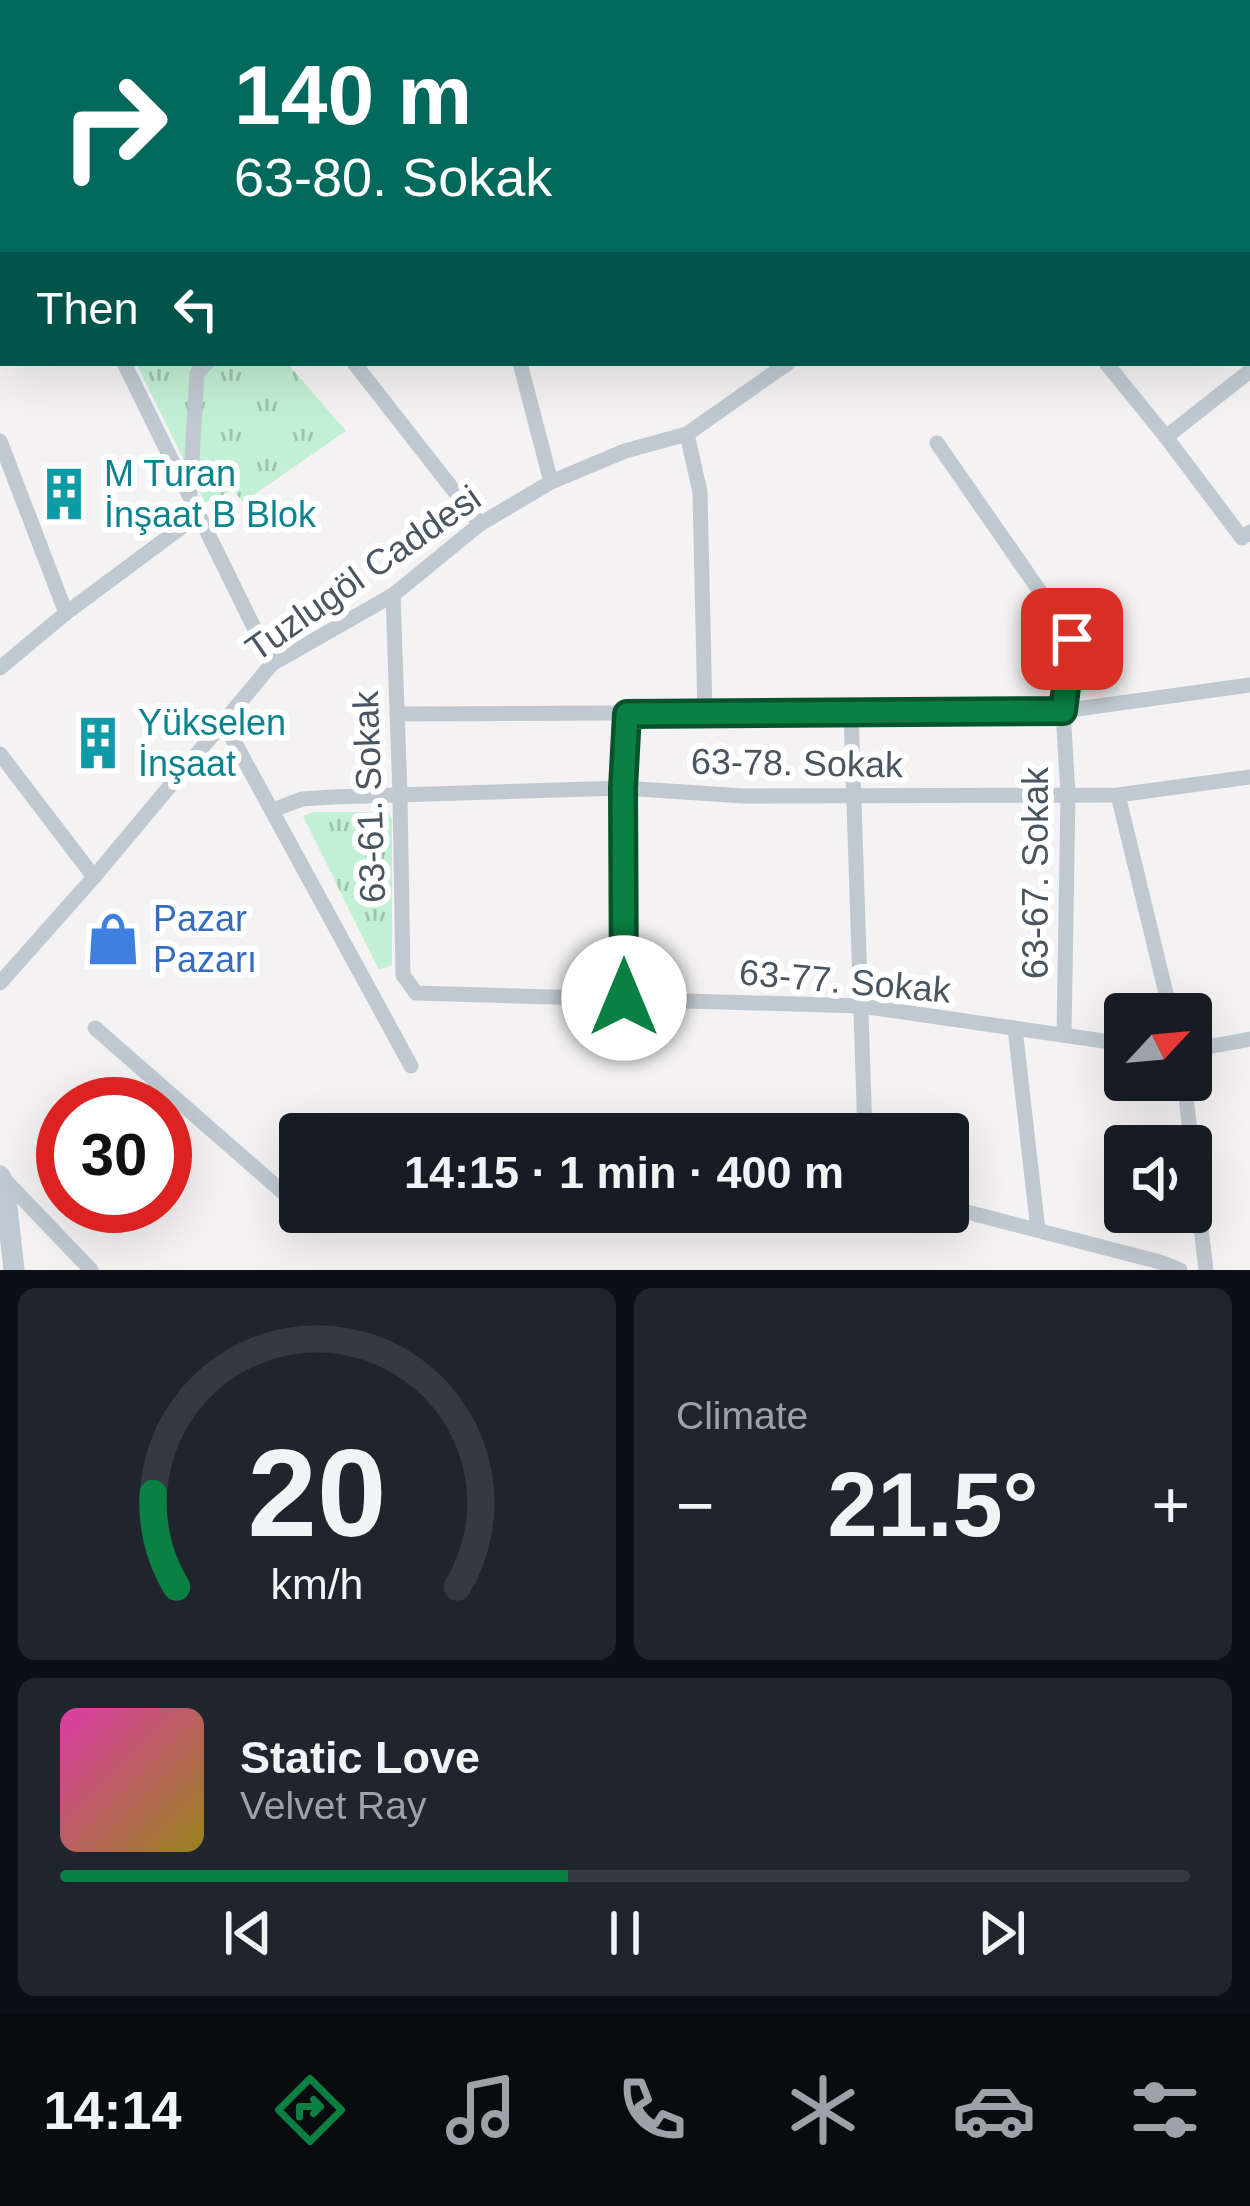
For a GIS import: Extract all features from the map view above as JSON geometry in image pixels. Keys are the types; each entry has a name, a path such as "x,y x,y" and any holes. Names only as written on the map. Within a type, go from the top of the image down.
{"street":[{"path":"125,366 272,664"},
{"path":"190,497 197,373 204,366"},
{"path":"356,366 480,524"},
{"path":"521,366 551,482"},
{"name":"Tuzlugöl Caddesi","path":"0,983 272,664 393,595 480,524 551,482 625,451 687,434 784,366"},
{"path":"1108,366 1246,535"},
{"path":"1166,437 1250,370"},
{"path":"687,434 700,492 705,713"},
{"path":"0,441 66,613"},
{"name":"63-67. Sokak","path":"937,442 1072,639 1063,711 1068,794 1064,1035"},
{"path":"0,668 198,515"},
{"name":"63-61. Sokak","path":"393,595 404,975 416,993"},
{"path":"397,714 1063,711 1250,685"},
{"path":"851,713 865,1113"},
{"path":"624,998 627,714"},
{"path":"224,723 411,1066"},
{"path":"0,754 94,877"},
{"name":"63-78. Sokak","path":"273,811 302,800 623,788 744,796 1118,795 1250,777"},
{"path":"1118,795 1167,993"},
{"name":"63-77. Sokak","path":"416,993 862,1006 1104,1041"},
{"path":"95,1028 279,1189"},
{"path":"1016,1028 1038,1230"},
{"path":"1212,1046 1250,1039"},
{"path":"1186,1101 1206,1270"},
{"path":"0,1176 14,1270"},
{"path":"0,1176 91,1270"},
{"path":"969,1212 1180,1270"}],"green space":[{"path":"137,366 290,366 346,431 243,502 233,490 205,503"},
{"path":"388,812 392,820 392,965 379,970 303,816"}],"place":[{"name":"M Turan İnşaat B Blok","path":"64,494"},
{"name":"Yükselen İnşaat","path":"98,743"},
{"name":"Pazar Pazarı","path":"113,939"}],"route":[{"path":"624,998 627,714 1063,711 1072,639"}]}
